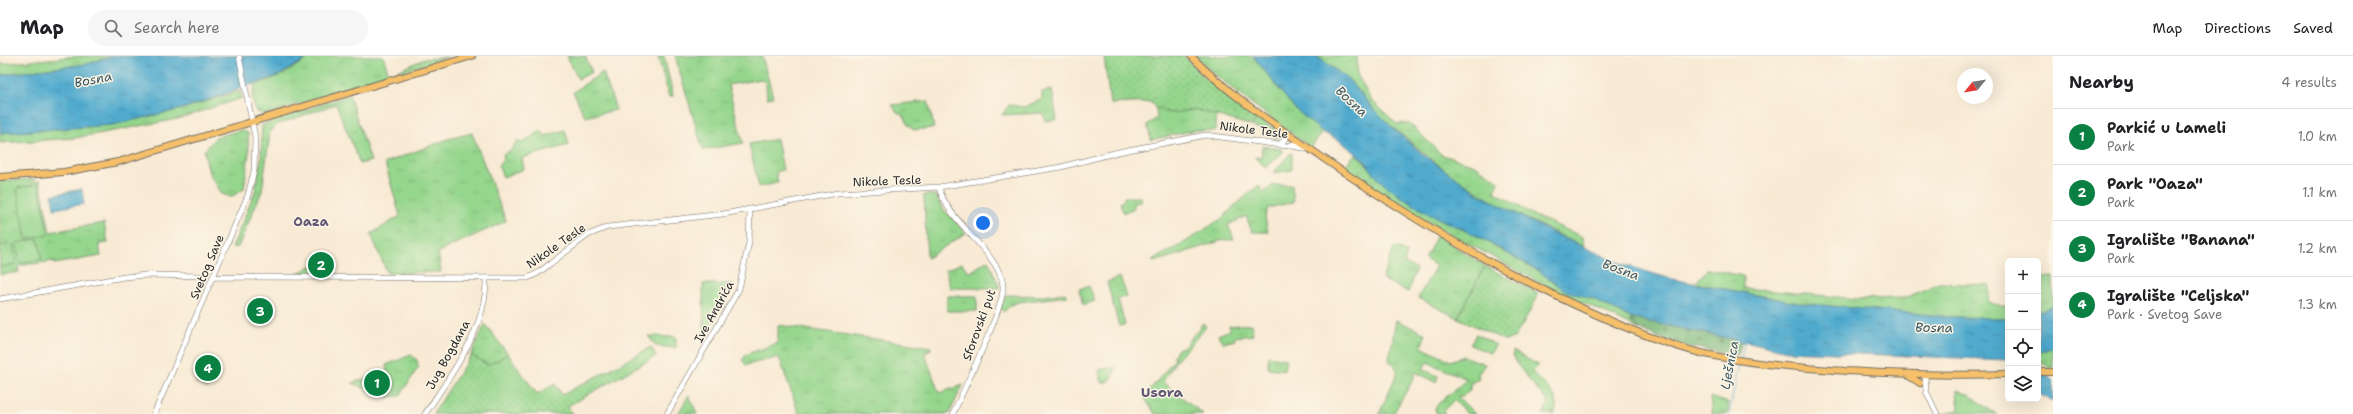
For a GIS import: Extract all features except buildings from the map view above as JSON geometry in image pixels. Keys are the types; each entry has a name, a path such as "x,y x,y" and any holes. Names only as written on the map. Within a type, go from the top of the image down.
{"main road":[{"path":"0,177 32,176 95,168 252,123 472,56"},
{"path":"1191,56 1214,80 1299,142 1437,231 1544,291 1619,325 1700,352 1749,362 1924,376 2005,374"},
{"path":"2041,372 2053,372"},
{"path":"1905,375 1920,383"}],"street":[{"name":"Svetog Save","path":"154,414 248,194 254,171 256,153 240,56"},
{"path":"1278,145 1286,139 1285,132"},
{"name":"Nikole Tesle","path":"213,277 486,279 535,276 581,240 602,229 750,210 838,193 923,190 939,188 1061,167 1118,152 1206,135 1278,145 1292,146 1299,142"},
{"path":"1292,146 1312,150"},
{"name":"Sforovski put","path":"939,188 946,205 992,260 1003,287 993,322 953,414"},
{"name":"Ive Andrića","path":"667,414 739,290 749,242 750,210"},
{"path":"0,299 124,277 203,276"},
{"name":"Jug Bogdana","path":"425,414 472,335 484,301 486,279"},
{"path":"1924,376 1920,379 1920,383 1926,391 1937,414"},
{"path":"1924,376 1926,391"}],"green space":[{"path":"79,56 113,56 87,64 0,75 0,64"},
{"path":"311,56 383,56 389,75 424,59 448,57 264,115 256,111 252,98 255,85 284,74"},
{"path":"567,56 585,56 592,72 578,79"},
{"path":"658,56 664,56 673,96 669,97"},
{"path":"675,56 762,56 773,97 767,98 766,84 761,79 728,85 743,143 703,150"},
{"path":"1104,56 1184,56 1206,79 1256,117 1252,126 1195,109 1174,113 1165,112 1158,107 1156,109 1151,102 1110,104"},
{"path":"1194,56 1253,56 1290,103 1322,132 1311,148 1230,87"},
{"path":"1316,56 1357,56 1357,74 1371,100 1397,124 1409,123 1442,155 1475,165 1499,181 1494,191 1533,215 1583,237 1584,247 1495,203 1451,175 1385,121 1348,79"},
{"path":"603,72 616,110 585,117 573,92"},
{"path":"1052,90 1057,120 1045,121 1043,113 1002,115 1009,105 1024,107 1042,99 1042,92"},
{"path":"240,91 242,98 178,119 75,138 0,143 0,133 112,125 182,109"},
{"path":"349,95 371,161 360,164 336,104 276,125 270,132 262,191 238,247 232,248 255,191 261,159 262,125"},
{"path":"928,101 934,128 913,130 908,125 905,117 897,112 892,105"},
{"path":"1158,107 1165,112 1195,109 1217,116 1215,131 1195,130 1151,140 1147,125 1157,118 1156,109"},
{"path":"1256,117 1279,132 1281,138 1274,138 1274,133 1252,126"},
{"path":"241,130 248,133 249,153 244,189 231,197 222,194 209,173 204,151 216,137"},
{"path":"565,130 569,145 522,158 524,169 503,177 498,165 504,159 503,155 511,150 517,141 522,143 541,131 545,136"},
{"path":"472,133 506,221 438,252 441,272 387,273 371,234 400,216 385,163 448,139"},
{"path":"777,139 783,170 776,172 778,183 759,187 749,144"},
{"path":"1262,146 1281,149 1283,152 1266,168 1255,157 1261,158"},
{"path":"1292,153 1292,170 1273,173 1290,154"},
{"path":"1355,154 1363,160 1380,181 1407,201 1429,214 1477,236 1540,272 1566,291 1590,298 1631,318 1630,322 1640,330 1596,308 1570,299 1434,225 1342,169"},
{"path":"34,179 34,182 40,181 50,232 104,223 108,243 99,244 101,256 54,264 54,261 18,266 19,272 0,275 0,181"},
{"path":"39,184 48,235 26,239 17,188"},
{"path":"1259,185 1263,192 1274,185 1292,185 1294,202 1268,208 1265,217 1268,232 1252,232 1246,216 1228,225 1234,239 1220,241 1158,261 1152,260 1179,246 1224,217 1232,208"},
{"path":"924,195 935,195 944,210 966,233 927,258"},
{"path":"1124,197 1140,197 1141,200 1134,204 1134,208 1123,213 1120,203 1124,200"},
{"path":"1437,235 1485,266 1458,318 1418,298 1436,266 1425,259"},
{"path":"38,239 42,259 20,263 16,243"},
{"path":"13,244 16,264 0,267 0,246"},
{"path":"1395,246 1407,253 1404,262 1416,269 1408,292 1382,279"},
{"path":"328,257 328,273 298,273"},
{"path":"988,260 1000,288 950,288 946,270 962,263 969,273"},
{"path":"1485,266 1537,293 1537,298 1515,337 1506,341 1458,318"},
{"path":"1708,269 1743,276 1743,288 1858,299 1905,298 1939,283 1990,285 1988,302 2005,307 2005,318 1952,317 1798,303 1695,283"},
{"path":"1120,277 1127,296 1118,299 1125,325 1119,326 1107,282"},
{"path":"2053,277 2053,306 2041,312 2041,294 2041,278"},
{"path":"703,284 733,284 704,337"},
{"path":"1089,286 1095,301 1083,305 1079,289"},
{"path":"1065,293 1068,296 1019,302 1011,305 1004,312 1000,308 1006,295 1044,296"},
{"path":"947,296 977,296 977,311 947,311"},
{"path":"1631,318 1732,339 1741,343 1738,355 1711,351 1667,340 1640,329 1630,322"},
{"path":"1396,320 1426,334 1421,347 1450,361 1464,356 1485,364 1483,369 1478,373 1479,378 1470,384 1470,391 1462,396 1457,396 1475,414 1467,414 1454,400 1443,411 1445,414 1437,414 1435,409 1438,404 1467,379 1427,362 1423,369 1438,376 1436,382 1415,372 1414,378 1393,414 1379,414 1398,371 1389,360"},
{"path":"1203,323 1206,327 1175,362 1163,382 1203,414 1155,414 1144,397 1175,359 1173,356 1179,348 1184,347"},
{"path":"485,324 508,354 488,365 471,355"},
{"path":"1252,324 1253,335 1234,337 1235,340 1223,343 1218,335 1230,330 1229,326"},
{"path":"778,325 931,347 930,351 925,352 925,354 939,393 963,385 949,414 799,414 779,357 746,365 742,360 747,354 778,343"},
{"path":"1476,334 1496,345 1490,353 1470,345"},
{"path":"648,336 676,337 676,348 656,346"},
{"path":"651,347 656,356 568,406 572,414 433,414 471,355 488,365 508,354 537,394 555,384 562,395"},
{"path":"2053,347 2053,368 2049,368 2041,362 2041,352"},
{"path":"1513,351 1538,365 1532,371 1554,395 1556,407 1554,414 1543,414 1549,404 1516,363 1513,357"},
{"path":"411,355 418,361 417,363 419,366 400,396 387,397 352,383 387,371 386,365"},
{"path":"1268,356 1286,359 1284,370 1268,368"},
{"path":"206,358 212,360 209,370 215,372 208,388 196,383"},
{"path":"1115,367 1115,372 1109,381 1102,383 1099,370"},
{"path":"1957,390 1969,395 1996,414 1939,414 1959,410"},
{"path":"689,395 697,414 678,414"},
{"path":"1710,397 1729,403 1727,414 1712,414"}],"water":[{"name":"Bosna","path":"113,56 311,56 280,75 182,109 112,125 0,133 0,75 87,64"},
{"name":"Bosna","path":"1253,56 1316,56 1348,79 1371,106 1397,132 1429,159 1479,194 1555,234 1624,265 1672,279 1798,303 1952,317 2005,318 2005,360 1787,351 1745,341 1741,343 1732,339 1631,318 1590,298 1566,291 1540,272 1477,236 1429,214 1407,201 1380,181 1363,159 1339,140 1322,132 1294,108"},
{"path":"82,189 84,204 54,209 52,195"},
{"path":"2053,306 2053,347 2041,352 2041,330 2041,312"},
{"path":"2041,370 2053,381 2053,402 2041,395"}],"waterway":[{"name":"Lješnica","path":"1741,359 1745,340"},
{"name":"Lješnica","path":"1729,414 1739,364"}],"place":[{"name":"Park \"Oaza\"","path":"321,265"},
{"name":"Igralište \"Banana\"","path":"260,311"},
{"name":"Igralište \"Celjska\"","path":"208,368"},
{"name":"Parkić u Lameli","path":"377,383"}],"district":[{"name":"Oaza","path":"311,221"},
{"name":"Usora","path":"1162,392"}]}
